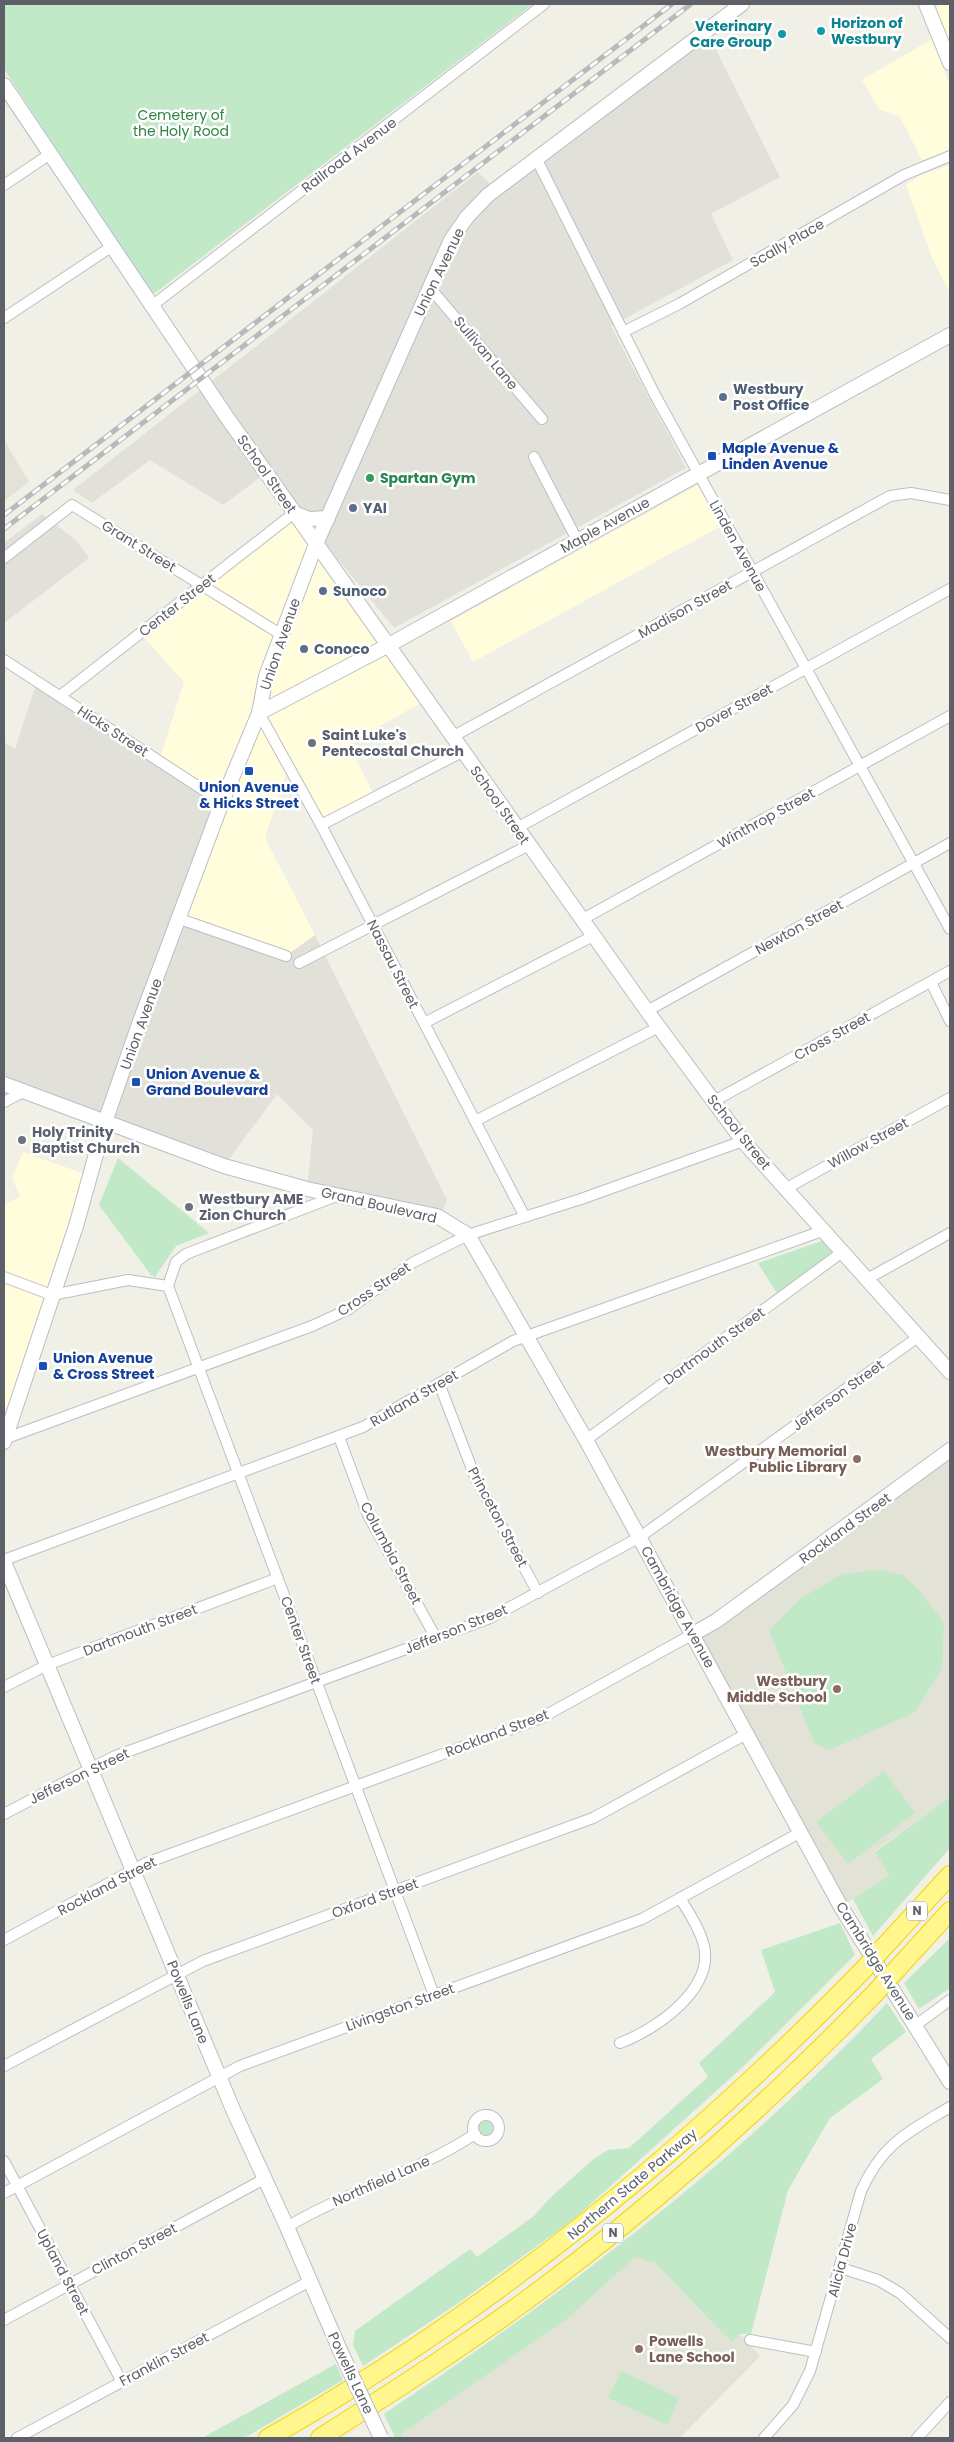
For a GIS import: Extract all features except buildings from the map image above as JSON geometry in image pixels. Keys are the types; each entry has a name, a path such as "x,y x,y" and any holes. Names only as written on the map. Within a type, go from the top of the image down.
{"highway":[{"name":"Northern State Parkway","path":"268,2438 346,2392 436,2333 586,2223 661,2161 734,2096 864,1969 950,1875"},
{"name":"Northern State Parkway","path":"320,2438 481,2332 616,2231 757,2109 876,1992 950,1911"}],"street":[{"name":"Railroad Avenue","path":"153,305 544,4"},
{"name":"Union Avenue","path":"4,1440 76,1226 105,1122 139,1024 180,919 222,802 259,713 266,676 316,544 451,240 467,217 488,194 742,4"},
{"path":"929,5 950,63"},
{"name":"School Street","path":"4,85 111,247 153,305 294,514 647,1011 743,1141 841,1253 950,1372"},
{"path":"4,185 50,154"},
{"name":"Scally Place","path":"623,332 679,304 904,175 950,156"},
{"name":"Linden Avenue","path":"536,158 623,332 698,474 950,929"},
{"path":"4,318 111,247"},
{"name":"Sullivan Lane","path":"430,288 542,419"},
{"name":"Maple Avenue","path":"259,713 387,646 950,335"},
{"path":"534,457 578,540"},
{"name":"Madison Street","path":"452,737 890,496 910,493 950,500"},
{"name":"Grant Street","path":"4,558 72,505 282,635"},
{"path":"294,514 309,519 328,518"},
{"name":"Center Street","path":"60,696 294,514"},
{"name":"Dover Street","path":"518,828 950,589"},
{"name":"Hicks Street","path":"4,660 222,802"},
{"name":"Nassau Street","path":"259,713 321,825 525,1217"},
{"name":"Winthrop Street","path":"582,920 950,716"},
{"path":"321,825 462,752"},
{"name":"Newton Street","path":"647,1011 950,843"},
{"path":"299,963 529,845"},
{"path":"180,919 286,956"},
{"path":"424,1023 593,936"},
{"name":"Cross Street","path":"714,1101 950,971"},
{"path":"931,982 950,1021"},
{"path":"475,1121 659,1027"},
{"name":"Grand Boulevard","path":"4,1084 253,1176 437,1216 468,1235"},
{"path":"4,1102 23,1092"},
{"name":"Willow Street","path":"785,1189 950,1098"},
{"name":"Cross Street","path":"4,1440 312,1326 349,1309 412,1262 468,1235 743,1141"},
{"path":"4,1277 52,1295 128,1280 168,1286 176,1262 186,1254 340,1195"},
{"name":"Rutland Street","path":"4,1561 363,1428 439,1382 526,1336 822,1231"},
{"path":"867,1280 950,1234"},
{"name":"Cambridge Avenue","path":"468,1235 640,1537 841,1907 950,2082"},
{"name":"Dartmouth Street","path":"586,1440 841,1253"},
{"name":"Center Street","path":"168,1286 200,1367 434,1995"},
{"name":"Jefferson Street","path":"4,1814 113,1757 490,1618 538,1593 640,1537 918,1337"},
{"name":"Princeton Street","path":"439,1382 475,1478 538,1593"},
{"name":"Columbia Street","path":"339,1437 368,1515 436,1638"},
{"name":"Rockland Street","path":"4,1940 146,1863 541,1718 724,1615 950,1450"},
{"name":"Powells Lane","path":"4,1561 219,2077 264,2179 288,2227 339,2348 382,2438"},
{"name":"Dartmouth Street","path":"4,1687 47,1665 278,1578"},
{"name":"Oxford Street","path":"4,2066 203,1961 593,1818 748,1733"},
{"name":"Livingston Street","path":"4,2193 240,2066 642,1919 801,1832"},
{"path":"620,2044 648,2031 681,2004 698,1985 705,1966 705,1947 680,1898"},
{"path":"916,2025 950,2000"},
{"name":"Alicia Drive","path":"764,2438 793,2405 801,2391 816,2352 861,2191 872,2168 900,2137 950,2107"},
{"name":"Northfield Lane","path":"288,2227 340,2198 428,2160 475,2134"},
{"name":"Upland Street","path":"4,2161 122,2382"},
{"name":"Clinton Street","path":"4,2320 264,2179"},
{"path":"841,2268 878,2280 900,2293 950,2338"},
{"name":"Franklin Street","path":"17,2438 310,2281"},
{"path":"750,2340 816,2352"},
{"path":"917,2438 950,2402"}],"shaded area":[{"path":"941,4 950,4 950,42 935,8"},
{"path":"703,24 780,177 711,214 733,260 611,326 686,468 394,628 319,536 327,518 309,519 266,473 223,505 150,460 92,503 73,490 478,172 492,186"},
{"path":"932,39 950,86 950,150 922,160 900,117 879,109 862,80"},
{"path":"950,165 950,293 933,260 906,185 923,174"},
{"path":"4,440 29,482 4,501"},
{"path":"698,485 721,526 473,662 451,621"},
{"path":"42,514 77,541 89,558 4,623 4,543"},
{"path":"294,514 426,700 348,744 375,797 321,825 288,767 265,838 315,935 286,956 180,919 159,761 184,682 140,633"},
{"path":"37,681 222,802 180,919 286,956 315,935 447,1200 442,1212 307,1189 313,1130 277,1094 224,1166 4,1077 4,742 15,749"},
{"path":"23,1152 85,1174 4,1427 4,1205 20,1197 12,1178"},
{"name":"Westbury Middle School","path":"950,1450 950,1797 875,1851 889,1875 841,1907 693,1634"},
{"name":"Powells Lane School","path":"642,2250 731,2342 740,2334 760,2356 680,2438 393,2438 567,2319"}],"green space":[{"name":"Cemetery of the Holy Rood","path":"4,4 533,4 155,293 149,292 4,69"},
{"path":"118,1158 209,1233 176,1246 155,1277 151,1275 99,1205"},
{"path":"822,1241 834,1254 778,1295 758,1263"},
{"path":"881,1570 903,1575 921,1592 944,1623 942,1669 914,1713 829,1750 814,1743 769,1630 800,1599 842,1574"},
{"path":"884,1771 915,1813 848,1864 816,1822"},
{"path":"950,1797 950,1848 873,1936 853,1899 889,1875 875,1852"},
{"path":"840,1923 855,1955 746,2064 574,2219 457,2304 363,2366 353,2345 355,2331 470,2249 477,2257 534,2216 550,2198 591,2161 608,2150 629,2148 708,2077 699,2063 775,1992 761,1950"},
{"path":"950,1938 950,1988 919,2009 904,1983"},
{"path":"887,2003 906,2032 871,2059 883,2079 830,2118 788,2190 751,2334 740,2334 731,2342 655,2263 635,2257 567,2319 401,2434 404,2438 395,2438 384,2414 518,2321 647,2223 771,2117"},
{"path":"486,2115 495,2119 499,2128 495,2137 486,2141 477,2137 473,2128 477,2119"},
{"path":"336,2364 343,2380 244,2438 202,2438"},
{"path":"621,2371 679,2398 667,2425 608,2398"}],"railway":[{"path":"4,515 672,4"},
{"path":"4,529 691,4"}],"place":[{"name":"Horizon of Westbury","path":"821,31"},
{"name":"Veterinary Care Group","path":"782,34"},
{"name":"Westbury Post Office","path":"723,397"},
{"name":"Maple Avenue & Linden Avenue","path":"712,456"},
{"name":"Spartan Gym","path":"370,478"},
{"name":"YAI","path":"353,508"},
{"name":"Sunoco","path":"323,591"},
{"name":"Conoco","path":"304,649"},
{"name":"Saint Luke's Pentecostal Church","path":"312,743"},
{"name":"Union Avenue & Hicks Street","path":"249,771"},
{"name":"Union Avenue & Grand Boulevard","path":"136,1082"},
{"name":"Holy Trinity Baptist Church","path":"22,1140"},
{"name":"Westbury AME Zion Church","path":"189,1207"},
{"name":"Union Avenue & Cross Street","path":"43,1366"},
{"name":"Westbury Memorial Public Library","path":"857,1459"},
{"name":"Westbury Middle School","path":"837,1689"},
{"name":"Powells Lane School","path":"639,2349"}]}
